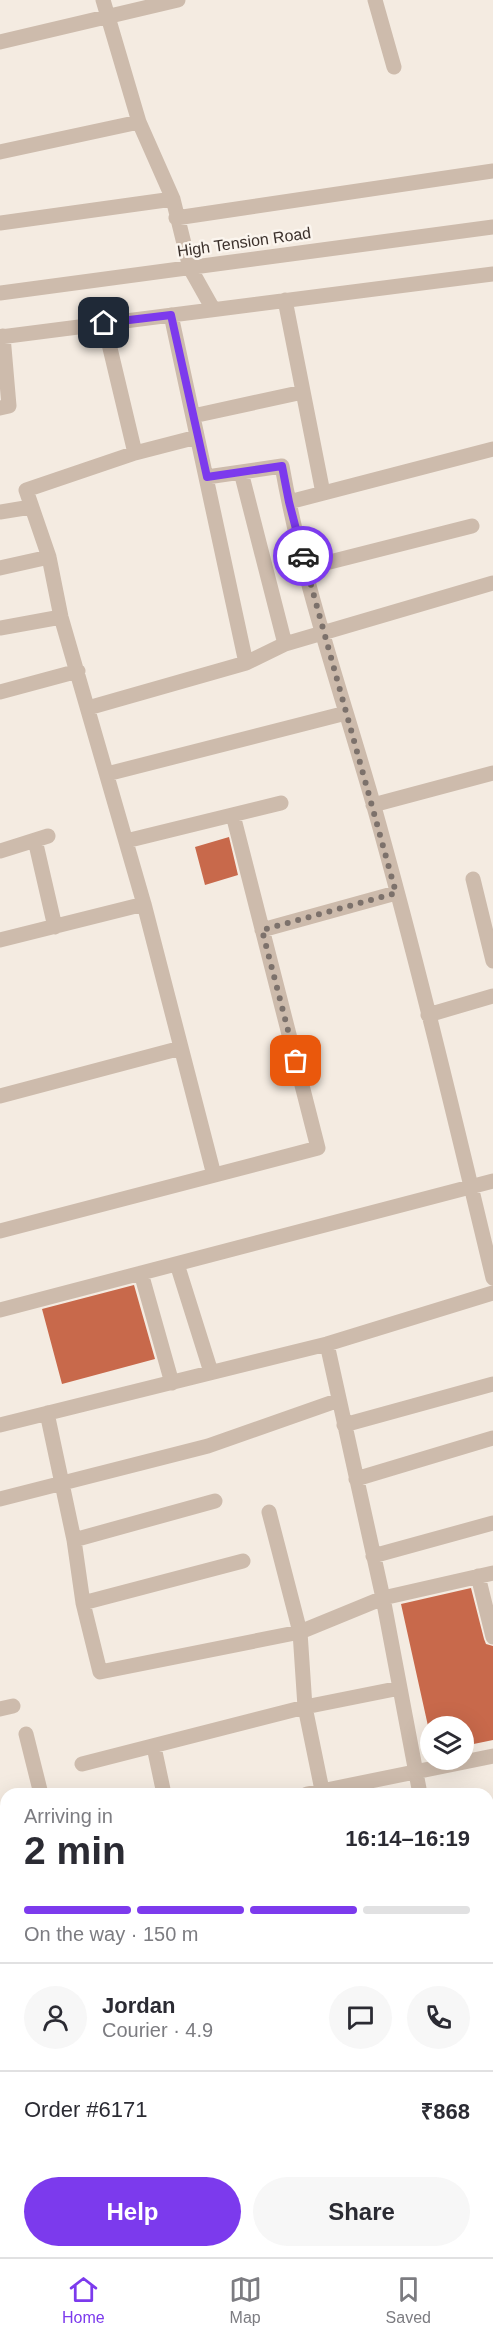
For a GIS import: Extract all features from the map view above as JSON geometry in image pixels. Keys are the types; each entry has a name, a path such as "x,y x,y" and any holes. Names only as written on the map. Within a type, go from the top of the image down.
{"street":[{"path":"103,0 139,122 173,199 190,268 213,309"},
{"path":"375,0 394,67"},
{"path":"0,42 169,1"},
{"path":"0,152 139,122"},
{"path":"176,218 493,171"},
{"path":"0,223 173,199"},
{"name":"High Tension Road","path":"0,293 493,227"},
{"path":"0,408 9,406 2,337 493,274"},
{"path":"285,300 323,493"},
{"path":"171,315 246,663"},
{"path":"104,323 135,453"},
{"path":"193,416 303,392"},
{"path":"197,436 135,453 26,490 49,557 61,617 144,904 214,1175"},
{"path":"289,502 493,449"},
{"path":"207,477 282,466 323,633 373,805 428,1015 493,1278"},
{"path":"241,472 285,644"},
{"path":"0,512 31,507"},
{"path":"306,568 472,526"},
{"path":"0,568 49,557"},
{"path":"88,708 246,663 285,644 493,583"},
{"path":"0,628 61,617"},
{"path":"0,692 78,670"},
{"path":"107,774 346,713"},
{"path":"373,805 493,773"},
{"path":"126,841 282,803"},
{"path":"0,1231 318,1148 233,815"},
{"path":"0,851 41,838 55,927"},
{"path":"473,879 493,960"},
{"path":"262,930 396,893"},
{"path":"0,940 144,904"},
{"path":"428,1015 493,996"},
{"path":"0,1096 181,1048"},
{"path":"0,1310 493,1181"},
{"path":"177,1264 211,1372"},
{"path":"141,1273 172,1383"},
{"path":"1,1420 47,1413 327,1344 493,1293"},
{"path":"327,1344 383,1598 419,1788"},
{"path":"344,1425 493,1384"},
{"path":"0,1499 208,1446 339,1401"},
{"path":"47,1413 74,1540 83,1603 100,1672 300,1632 383,1598 486,1575 493,1637"},
{"path":"356,1479 493,1438"},
{"path":"74,1540 215,1500"},
{"path":"269,1512 300,1632 305,1707 322,1788"},
{"path":"374,1556 493,1523"},
{"path":"83,1603 243,1561"},
{"path":"82,1764 305,1707 400,1688"},
{"path":"26,1734 40,1788"},
{"path":"154,1747 163,1788"},
{"path":"332,1788 493,1756"}],"building":[{"path":"229,837 238,875 205,885 195,847"},
{"path":"134,1285 155,1359 62,1384 42,1309"},
{"path":"471,1588 484,1639 486,1644 493,1646 493,1740 474,1744 474,1716 426,1716 401,1604"}],"way so far":[{"path":"296,1061 262,930 396,893 303,556"}],"route":[{"path":"104,323 171,315 207,477 282,466 303,556"}]}
